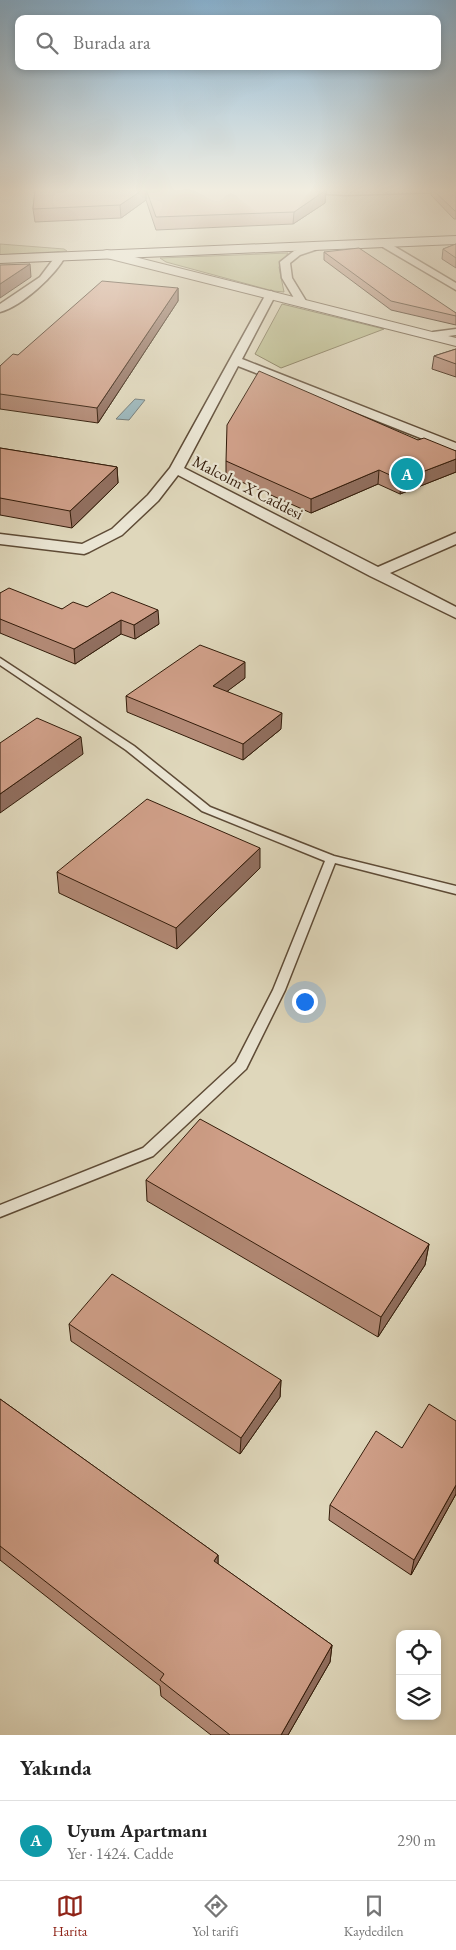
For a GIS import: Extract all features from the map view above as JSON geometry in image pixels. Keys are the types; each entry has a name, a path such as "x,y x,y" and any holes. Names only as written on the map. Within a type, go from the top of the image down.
{"main road":[{"path":"172,270 301,301 456,342"}],"street":[{"path":"0,309 47,276 52,270"},
{"path":"284,270 301,301"},
{"path":"427,270 456,287"},
{"name":"Malcolm X Caddesi","path":"271,294 176,470 456,613"},
{"path":"433,335 456,332"},
{"path":"234,360 454,446"},
{"path":"0,539 84,549 117,532 153,498 176,470"},
{"path":"376,573 456,538"}],"lane":[{"path":"0,660 130,748 206,809 331,860 456,890"},
{"path":"0,1211 148,1152 241,1065 279,990 331,860"}],"green space":[{"path":"195,270 280,270 284,292 273,291"},
{"path":"282,304 384,329 281,368 255,354"}],"water":[{"path":"135,399 145,400 129,420 116,419"}],"building":[{"path":"0,270 21,270 0,284"},
{"path":"349,270 392,270 456,313 456,316 391,301"},
{"path":"102,281 178,288 97,408 0,394 0,366 13,354 18,355"},
{"path":"456,349 456,364 434,356"},
{"path":"259,371 418,440 424,438 456,451 456,459 401,480 379,470 311,499 226,461 227,425"},
{"path":"0,448 117,467 70,511 0,498"},
{"path":"9,588 62,609 73,602 87,607 112,592 158,610 134,625 121,620 74,649 0,619 0,593"},
{"path":"200,645 245,662 213,686 282,713 243,744 126,696"},
{"path":"37,718 81,737 0,794 0,743"},
{"path":"147,799 260,848 176,928 57,872"},
{"path":"200,1119 429,1244 381,1317 146,1180"},
{"path":"112,1274 281,1380 241,1438 69,1324"},
{"path":"0,1399 218,1555 214,1561 332,1645 281,1735 230,1735 160,1680 164,1674 0,1546"},
{"path":"429,1404 456,1421 456,1485 414,1560 330,1505 376,1431 402,1448"}],"place":[{"name":"Uyum Apartmanı","path":"407,474"}]}
